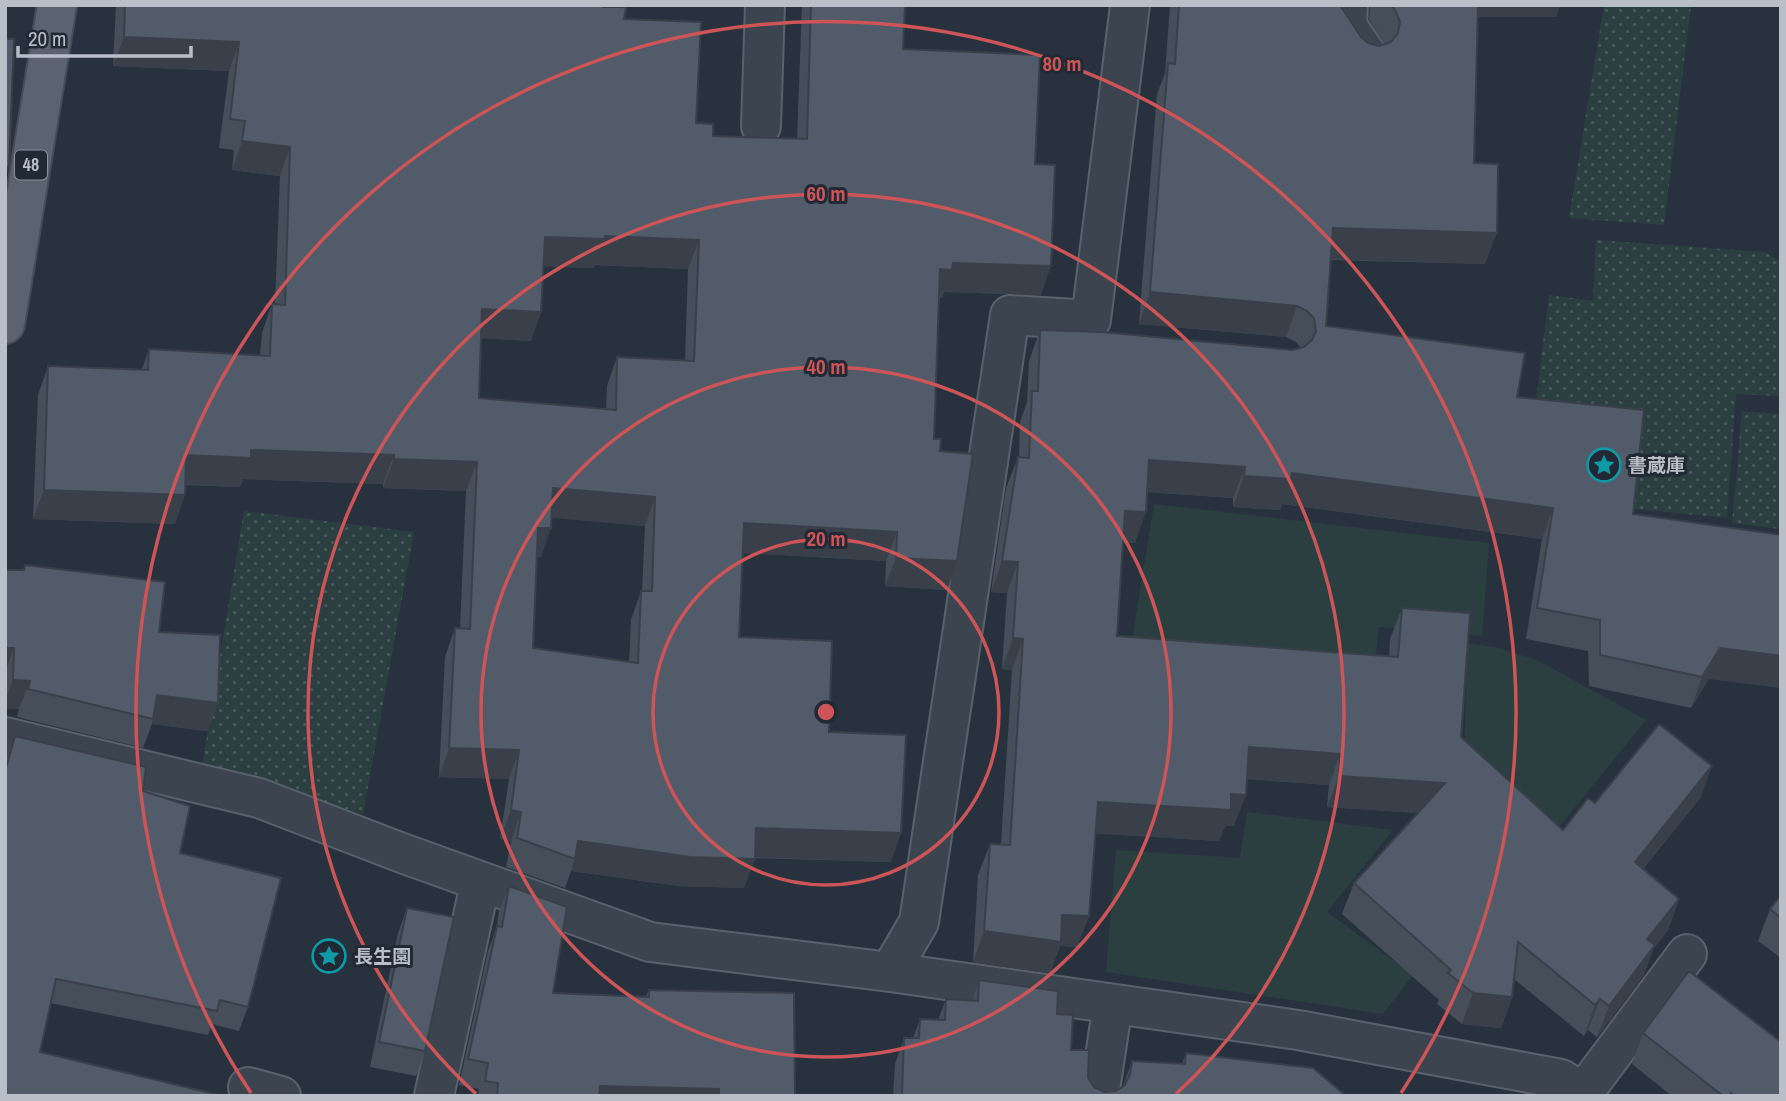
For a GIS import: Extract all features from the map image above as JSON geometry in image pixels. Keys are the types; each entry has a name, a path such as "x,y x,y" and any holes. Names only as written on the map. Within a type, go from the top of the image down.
{"main road":[{"name":"48","path":"5,324 57,5"}],"street":[{"path":"761,125 765,5"},
{"path":"890,972 919,922 1010,315 1105,332 1130,5"},
{"path":"1348,5 1347,26 1367,55"},
{"path":"5,737 259,798 402,853 650,942 890,972 1298,1030 1561,1079 1585,1094 1687,954"},
{"path":"434,1096 480,884"},
{"path":"1099,1096 1113,1004"}],"green space":[{"path":"1604,5 1691,5 1664,225 1569,218"},
{"path":"1596,240 1765,252 1781,262 1781,396 1736,394 1727,518 1585,504 1533,426 1549,295 1593,301"},
{"path":"1742,411 1781,414 1781,529 1732,523"},
{"path":"1154,504 1489,543 1482,636 1379,627 1373,678 1130,653"},
{"path":"244,511 414,532 363,814 202,766"},
{"path":"1467,643 1500,648 1539,661 1646,720 1551,837 1464,768"},
{"path":"1247,812 1393,830 1327,912 1413,975 1383,1014 1106,972 1116,850 1240,858"}],"building":[{"path":"125,5 626,7 624,19 701,22 696,123 713,124 713,136 807,139 811,5 905,5 903,49 1040,55 1035,164 1055,165 1051,266 953,263 952,270 940,269 934,439 941,439 940,451 973,454 957,561 896,558 897,532 744,523 739,637 832,641 829,732 906,735 901,833 756,828 755,859 690,857 578,841 575,859 517,838 521,812 511,810 519,750 449,748 455,628 470,629 477,462 394,459 394,455 251,450 251,458 186,455 185,495 44,490 48,366 148,370 149,349 270,356 272,304 285,305 290,147 242,141 245,121 230,119 239,42 124,37","holes":["605,236 699,240 694,361 617,357 616,410 479,398 482,309 541,312 545,237 605,239","553,488 655,497 652,591 641,591 638,663 533,648 538,528 551,528"]},
{"path":"1179,5 1340,5 1361,37 1368,43 1379,46 1391,42 1398,33 1400,22 1392,5 1478,5 1474,163 1498,164 1497,233 1333,228 1326,326 1525,353 1517,397 1644,410 1633,514 1781,535 1781,656 1720,648 1702,677 1600,655 1600,620 1537,608 1553,508 1292,473 1291,479 1244,476 1245,467 1149,460 1146,512 1125,511 1117,636 1398,657 1402,608 1470,613 1461,737 1563,830 1588,798 1595,803 1659,724 1712,766 1635,862 1679,899 1647,939 1655,945 1609,1006 1600,999 1595,1005 1518,942 1512,997 1473,993 1448,973 1451,970 1354,883 1445,783 1339,776 1340,754 1249,747 1246,795 1231,794 1231,810 1098,802 1089,916 1062,915 1061,942 984,931 990,844 1010,845 1023,639 1013,638 1018,562 1002,561 1018,457 1029,458 1032,391 1038,391 1040,330 1102,332 1292,350 1304,347 1312,340 1316,331 1314,318 1297,306 1150,292 1168,63 1175,64"},
{"path":"5,39 14,39 9,167 5,166"},
{"path":"25,565 165,582 159,632 220,635 218,703 157,695 153,719 28,689 30,681 13,680 14,648 5,648 5,570 24,570"},
{"path":"15,736 146,767 143,791 190,806 180,853 281,878 248,1007 220,1000 217,1011 56,979 40,1052 223,1096 5,1096 5,772"},
{"path":"509,886 567,907 553,993 649,997 649,990 794,993 795,1096 719,1096 719,1089 600,1086 599,1096 497,1096 498,1083 485,1081 488,1063 468,1059 497,926 502,927"},
{"path":"1781,895 1781,918 1770,909"},
{"path":"407,908 454,917 425,1051 379,1042"},
{"path":"1689,971 1781,1042 1781,1096 1735,1096 1731,1093 1723,1096 1643,1033"},
{"path":"979,980 1058,991 1057,1014 1073,1015 1071,1050 1089,1050 1088,1078 1094,1087 1104,1092 1116,1091 1125,1085 1132,1061 1185,1064 1186,1053 1313,1068 1346,1096 902,1096 904,1038 919,1038 920,1019 945,1020 946,999 978,1001"}],"place":[{"name":"書蔵庫","path":"1604,465"},
{"name":"長生園","path":"329,956"}]}
